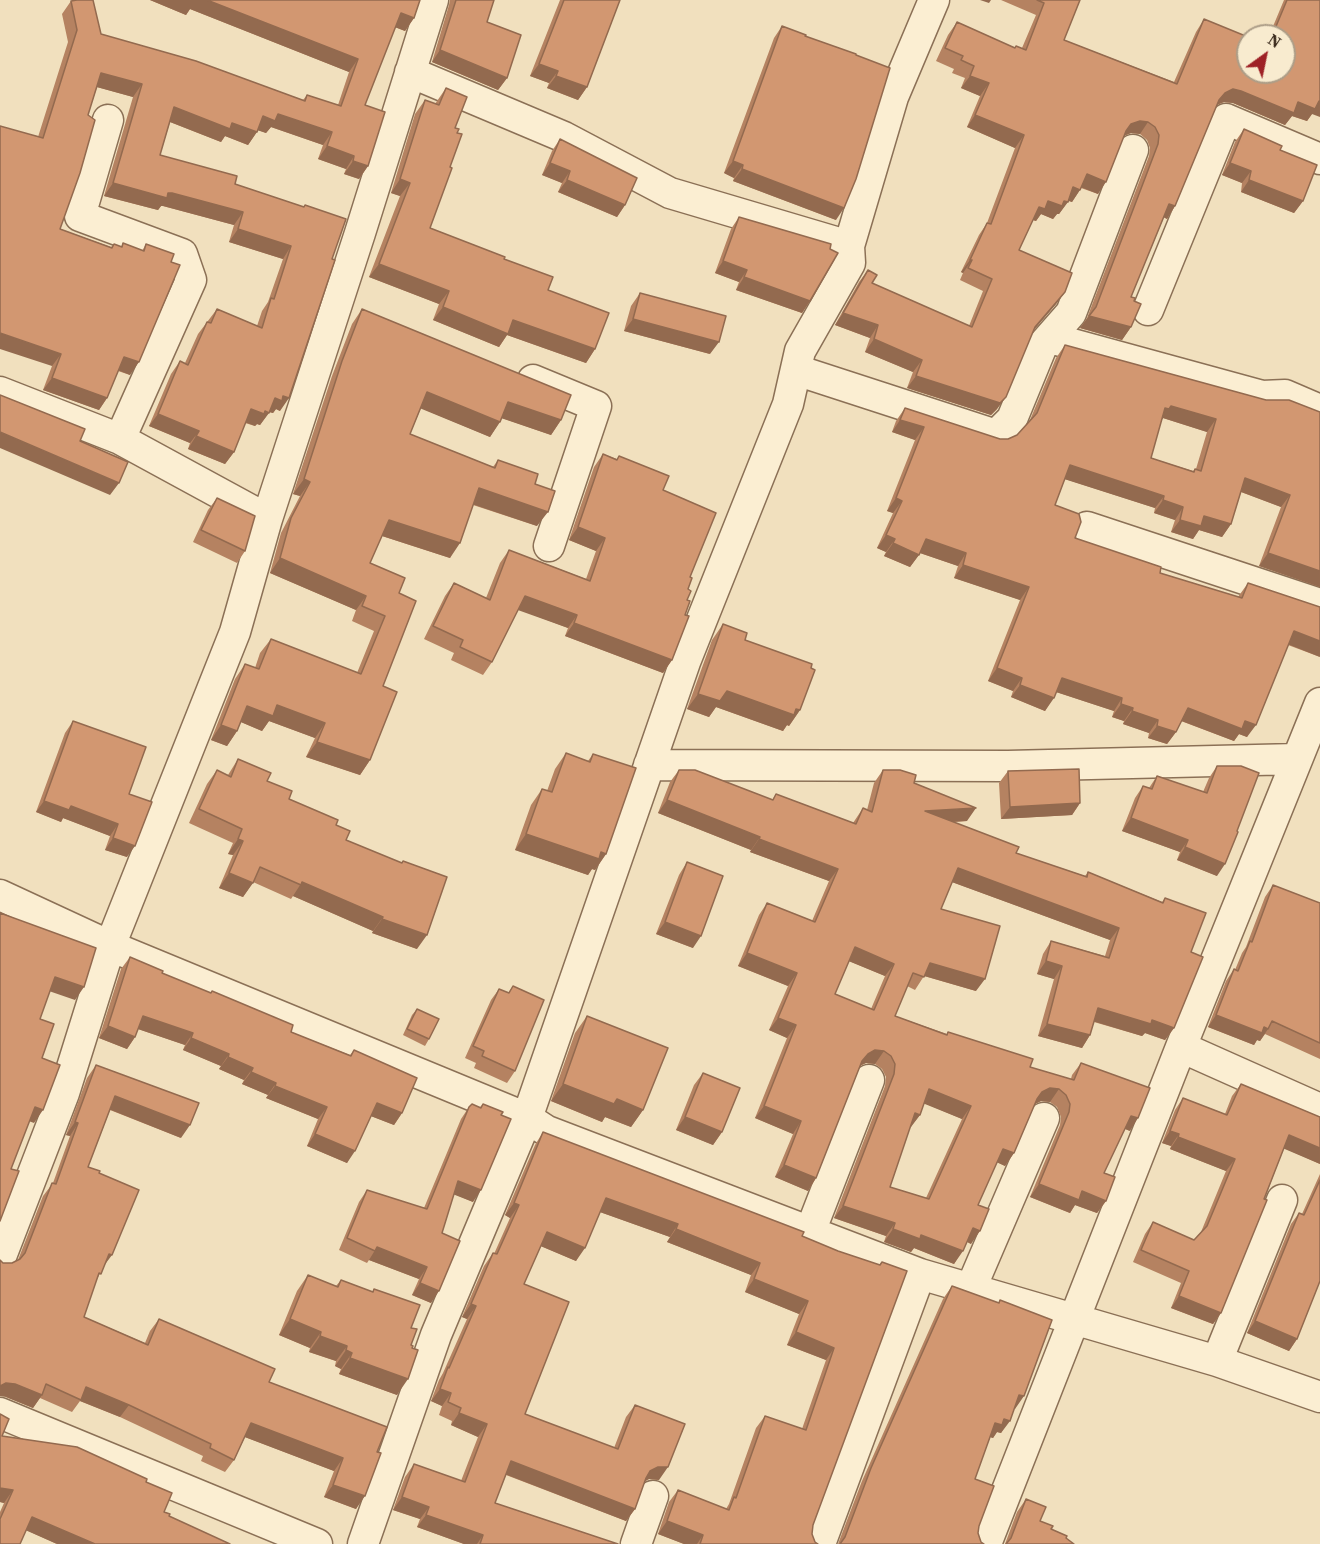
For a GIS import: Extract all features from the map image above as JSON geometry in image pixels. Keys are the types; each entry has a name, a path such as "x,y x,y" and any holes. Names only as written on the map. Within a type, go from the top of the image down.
{"street":[{"path":"0,1259 64,1093 110,946 235,632 267,519 349,304 410,72 433,0"},
{"path":"363,1544 436,1335 527,1118 685,662 788,404 800,351 850,263 849,246 893,97 934,0"},
{"path":"410,72 564,137 670,193 849,246"},
{"path":"1148,310 1226,119 1320,159"},
{"path":"108,120 80,216 182,254 191,280 120,440"},
{"path":"795,370 996,435 1012,419 1042,346 1071,313 1133,150"},
{"path":"1050,338 1262,396 1285,395 1320,410"},
{"path":"510,371 597,406 549,546"},
{"path":"0,392 120,440 267,519"},
{"path":"1087,527 1320,604"},
{"path":"986,1544 1181,1047 1320,702"},
{"path":"649,765 1008,766 1297,759"},
{"path":"0,895 110,946 527,1118 547,1131 920,1274 1217,1361 1320,1396"},
{"path":"1181,1047 1320,1109"},
{"path":"810,1232 869,1080"},
{"path":"971,1288 1044,1118"},
{"path":"1217,1361 1282,1200"},
{"path":"820,1544 920,1274"},
{"path":"0,1413 317,1544"},
{"path":"636,1544 654,1496"}],"building":[{"path":"93,0 101,34 196,61 305,101 307,95 341,106 358,59 207,0 420,0 414,18 401,13 365,105 385,112 368,166 353,161 354,156 327,146 332,132 278,114 275,121 263,116 257,132 232,123 230,129 174,107 160,155 237,176 235,184 346,219 332,259 335,260 289,398 283,396 282,401 275,398 269,413 265,411 264,414 251,409 234,452 196,436 199,431 158,414 180,361 188,365 207,322 211,323 217,309 262,328 291,246 238,229 243,212 172,193 168,193 167,198 113,183 142,84 101,73 88,115 95,120 80,173 60,229 112,248 114,244 122,247 123,243 144,251 146,244 174,254 171,262 180,265 139,362 124,357 107,398 52,378 61,354 0,333 0,126 43,138 77,30 71,1"},
{"path":"456,0 494,0 487,22 521,35 507,78 440,50"},
{"path":"564,0 620,0 587,87 556,76 558,71 539,64"},
{"path":"1037,0 1080,0 1064,40 1177,84 1204,19 1236,32 1236,84 1296,84 1296,24 1277,24 1287,0 1320,0 1320,101 1315,109 1298,102 1294,113 1233,89 1219,100 1175,206 1169,204 1131,297 1141,304 1131,327 1089,316 1096,307 1158,144 1159,135 1155,127 1148,122 1140,121 1131,124 1126,131 1106,182 1087,174 1080,190 1073,187 1068,202 1064,201 1062,206 1048,201 1045,209 1039,207 1019,250 1072,273 1065,292 1035,327 1006,397 1000,403 916,376 922,360 874,339 878,325 843,313 868,270 877,275 872,283 972,327 992,279 968,268 972,260 970,260 987,223 991,224 1024,135 975,115 989,83 970,76 974,66 961,60 963,56 945,48 957,22 1015,48 1016,46 1026,50 1044,3"},
{"path":"782,26 890,68 856,179 844,208 742,169 743,165 733,161"},
{"path":"446,88 467,97 455,128 459,129 457,133 462,134 430,228 553,277 548,290 609,313 595,349 513,320 508,334 443,307 449,291 379,264 410,183 400,179 425,100 439,105"},
{"path":"1244,129 1282,146 1280,150 1317,165 1303,201 1249,180 1251,171 1230,163"},
{"path":"560,139 637,178 625,205 567,180 570,171 550,163"},
{"path":"739,217 831,244 830,249 838,253 810,301 744,277 747,270 723,261"},
{"path":"640,293 726,316 719,342 633,319"},
{"path":"362,309 571,395 561,420 508,402 500,422 427,392 410,434 495,468 498,460 538,474 535,484 555,491 548,512 479,488 460,543 389,520 370,563 405,578 399,593 416,601 383,686 397,692 370,760 317,742 325,723 277,705 273,716 247,706 237,731 221,725 245,664 259,669 271,639 361,674 385,616 362,606 366,596 280,558 291,518 310,482 304,479 342,361"},
{"path":"1065,345 1266,400 1289,400 1320,412 1320,571 1268,553 1290,495 1245,478 1231,524 1204,516 1201,526 1180,520 1183,507 1163,500 1164,496 1070,465 1055,505 1079,514 1081,522 1075,538 1161,567 1160,573 1242,598 1248,583 1320,607 1320,641 1294,631 1256,725 1245,721 1242,729 1188,708 1176,732 1157,726 1158,720 1132,711 1133,708 1121,704 1122,698 1062,678 1054,698 1020,685 1022,678 997,668 1029,587 963,565 966,553 926,539 919,555 893,543 895,539 886,535 902,501 896,498 924,427 900,420 905,408 1000,439 1008,439 1017,435 1037,413","holes":["1171,406 1216,419 1201,471 1195,469 1194,472 1151,458 1165,408 1169,409"]},
{"path":"0,395 85,429 80,441 128,462 119,483 0,432"},
{"path":"603,454 617,460 619,456 669,476 663,490 716,513 690,577 692,578 688,589 691,591 687,600 690,601 685,615 689,616 672,660 574,623 577,615 525,596 492,662 460,647 463,640 433,626 454,583 490,600 509,550 590,581 605,538 578,527"},
{"path":"217,498 255,516 245,551 201,530"},
{"path":"723,624 747,633 745,640 812,664 811,668 815,670 800,710 796,709 794,715 727,691 720,701 698,694"},
{"path":"73,721 146,747 129,794 152,802 135,846 113,838 118,824 71,806 69,810 44,801"},
{"path":"566,753 590,762 593,754 636,768 606,854 601,852 599,859 526,834 542,789 552,792"},
{"path":"238,759 271,773 267,781 292,791 289,799 338,820 336,825 350,831 346,840 402,863 403,861 447,877 427,935 382,919 383,917 302,882 301,885 260,867 253,883 229,873 243,841 238,839 242,829 199,809 217,770 231,777"},
{"path":"1217,766 1241,766 1259,773 1225,864 1185,847 1188,840 1131,818 1143,786 1152,789 1157,776 1207,793"},
{"path":"1079,769 1080,803 1010,807 1008,771"},
{"path":"679,770 695,770 773,800 776,794 856,824 863,808 872,812 883,770 900,770 916,775 914,783 976,808 925,811 1019,847 1016,853 1087,877 1088,872 1163,903 1165,898 1206,913 1191,952 1203,957 1174,1028 1152,1020 1151,1024 1098,1008 1090,1035 1047,1024 1062,966 1046,961 1051,941 1109,958 1119,928 958,868 941,909 1000,926 985,979 930,963 924,977 913,973 895,1016 947,1035 948,1032 1033,1059 1030,1067 1074,1080 1081,1063 1150,1088 1138,1118 1131,1116 1104,1173 1115,1177 1106,1201 1082,1191 1079,1200 1039,1184 1069,1112 1070,1104 1066,1095 1059,1089 1050,1088 1042,1092 1037,1099 1014,1153 1003,1149 978,1205 989,1209 980,1231 973,1228 963,1251 921,1235 920,1239 893,1229 895,1223 843,1206 894,1074 895,1064 891,1056 884,1051 875,1050 862,1061 816,1178 784,1165 801,1121 764,1106 796,1025 778,1018 797,973 747,953 767,903 815,922 838,869 667,800","holes":["855,947 894,964 874,1010 835,994","929,1089 971,1106 929,1199 890,1187 915,1113 920,1115"]},
{"path":"687,862 723,876 701,936 665,922"},
{"path":"1273,885 1320,903 1320,1043 1272,1021 1268,1029 1264,1027 1262,1033 1216,1015 1234,969 1238,971 1250,941 1252,942"},
{"path":"0,913 96,948 84,987 55,977 40,1019 54,1024 42,1058 60,1065 43,1110 35,1107 11,1169 19,1171 0,1221"},
{"path":"130,957 163,971 162,973 293,1025 291,1032 351,1056 354,1050 417,1078 402,1113 377,1103 355,1151 315,1134 327,1107 275,1086 276,1083 251,1072 253,1068 228,1057 229,1054 191,1038 193,1033 143,1016 135,1037 108,1026"},
{"path":"513,986 544,1000 515,1071 482,1056 484,1051 473,1046 499,989 509,993"},
{"path":"417,1009 439,1019 429,1039 407,1029"},
{"path":"587,1016 668,1048 643,1110 617,1099 614,1104 563,1084"},
{"path":"96,1065 199,1103 190,1125 115,1096 88,1167 139,1190 112,1255 109,1254 101,1274 99,1273 84,1317 148,1345 159,1319 275,1369 269,1382 387,1427 377,1452 381,1453 365,1496 333,1485 343,1458 251,1423 234,1460 210,1448 211,1444 86,1387 81,1400 46,1384 42,1395 15,1384 6,1383 0,1386 0,1260 3,1263 12,1263 25,1253 52,1183 56,1184"},
{"path":"703,1073 740,1088 722,1132 685,1117"},
{"path":"1241,1084 1320,1117 1320,1148 1289,1135 1264,1199 1267,1200 1221,1313 1179,1296 1189,1271 1141,1250 1153,1222 1194,1240 1207,1226 1235,1159 1178,1137 1179,1134 1170,1131 1183,1098 1227,1115"},
{"path":"472,1104 481,1108 483,1104 503,1112 501,1115 511,1119 481,1190 458,1181 442,1233 460,1241 439,1291 420,1283 427,1267 377,1247 375,1251 347,1238 367,1190 427,1209"},
{"path":"543,1132 804,1232 802,1236 838,1251 907,1271 813,1525 812,1534 818,1544 700,1544 703,1535 667,1521 678,1490 729,1510 734,1497 736,1498 765,1416 806,1430 834,1348 796,1332 808,1301 754,1279 760,1263 676,1229 678,1224 606,1198 585,1248 547,1232 524,1284 569,1302 525,1414 618,1449 635,1405 685,1424 668,1467 658,1467 650,1471 635,1509 511,1461 495,1503 618,1544 480,1544 483,1535 426,1515 429,1507 402,1497 414,1464 465,1482 487,1424 459,1413 461,1408 448,1402 451,1393 440,1389 476,1306 471,1304 493,1253 497,1254 519,1205 514,1203"},
{"path":"1320,1180 1320,1281 1297,1339 1255,1321 1299,1213 1304,1215"},
{"path":"308,1275 338,1287 341,1280 420,1305 411,1328 417,1329 411,1345 412,1348 418,1350 408,1379 350,1358 352,1353 346,1350 347,1346 320,1336 321,1332 290,1319"},
{"path":"952,1286 999,1303 1000,1300 1052,1320 1024,1396 1019,1395 1010,1421 1004,1419 1002,1425 995,1423 975,1479 994,1486 979,1526 978,1533 984,1544 840,1544 845,1537 871,1468"},
{"path":"0,1414 9,1419 2,1436 77,1447 147,1479 146,1482 172,1493 164,1512 170,1514 169,1516 230,1544 95,1544 32,1517 20,1544 0,1544 0,1519 13,1490 0,1488"},
{"path":"1026,1499 1046,1507 1040,1521 1053,1526 1051,1529 1067,1536 1066,1538 1074,1544 1006,1544 1011,1538"}]}
